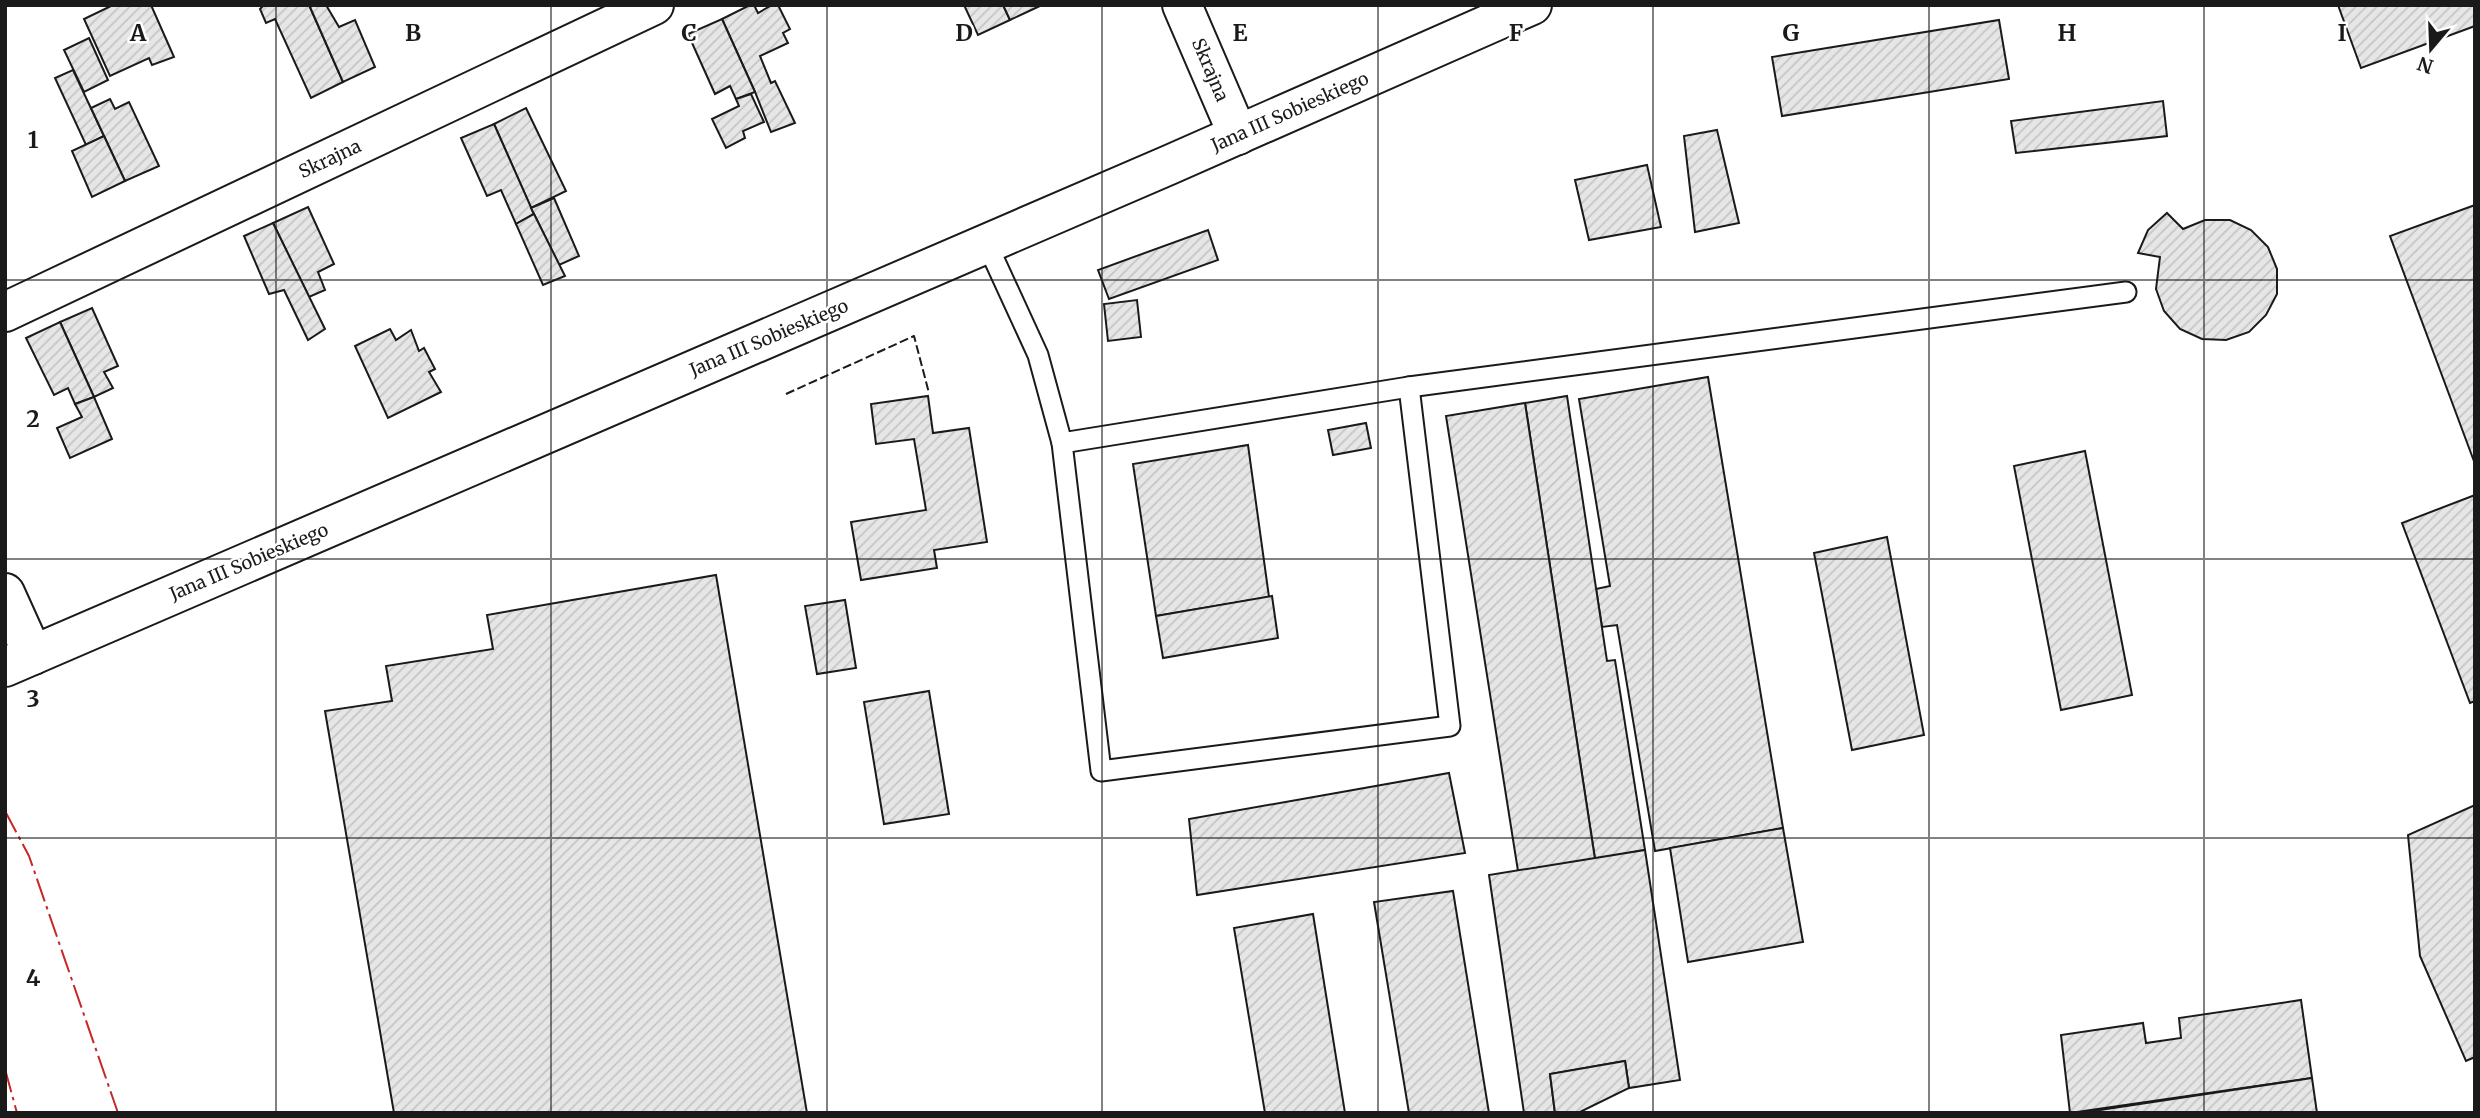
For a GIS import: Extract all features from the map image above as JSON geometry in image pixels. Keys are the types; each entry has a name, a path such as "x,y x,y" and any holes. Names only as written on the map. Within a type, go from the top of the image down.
{"street":[{"name":"Skrajna","path":"5,312 654,5"},
{"name":"Skrajna","path":"1182,5 1238,135"},
{"name":"Jana III Sobieskiego","path":"19,661 987,244 1532,5"},
{"path":"5,593 19,661"}],"lane":[{"path":"987,244 1038,355 1062,443 1101,771 1450,726 1409,387"},
{"path":"1062,443 1409,387 2126,292"}],"building":[{"path":"113,5 151,5 174,57 152,65 149,58 110,76 84,19"},
{"path":"264,5 309,5 343,82 311,98 275,19 266,23 260,9"},
{"path":"326,5 339,27 355,20 375,67 343,82 310,7"},
{"path":"754,5 758,13 772,5 778,5 790,29 783,33 788,43 760,56 771,83 775,81 795,123 771,132 722,19"},
{"path":"964,5 1003,5 1010,20 978,35"},
{"path":"1003,5 1042,5 1010,20"},
{"path":"2338,5 2475,5 2475,26 2361,68"},
{"path":"722,19 755,92 736,99 730,86 715,94 688,34"},
{"path":"1999,20 2009,79 1782,116 1772,57"},
{"path":"89,38 108,80 84,92 64,50"},
{"path":"73,70 104,136 86,145 55,78"},
{"path":"751,94 764,122 743,131 745,138 726,148 712,119 739,106 736,99"},
{"path":"110,99 115,109 129,102 159,166 125,181 91,108"},
{"path":"2163,101 2167,136 2016,153 2011,121"},
{"path":"526,108 566,191 531,208 494,124"},
{"path":"494,124 534,214 516,224 501,190 487,196 461,138"},
{"path":"1717,130 1739,223 1695,232 1684,136"},
{"path":"104,136 125,181 92,197 72,151"},
{"path":"1647,165 1661,227 1589,240 1575,180"},
{"path":"554,198 579,256 559,265 531,208"},
{"path":"2475,205 2475,464 2390,236"},
{"path":"308,207 334,264 318,272 325,290 309,297 273,223"},
{"path":"2167,213 2183,229 2205,220 2230,220 2251,230 2268,247 2277,269 2277,294 2266,315 2249,332 2226,340 2202,339 2180,329 2164,311 2156,289 2160,257 2138,253 2148,230"},
{"path":"534,214 565,276 543,285 516,224"},
{"path":"273,223 325,329 308,340 284,290 269,294 244,236"},
{"path":"1208,230 1218,260 1109,299 1098,270"},
{"path":"1137,300 1141,337 1108,341 1104,304"},
{"path":"92,308 118,366 104,372 113,388 94,397 60,322"},
{"path":"60,322 94,397 75,404 68,388 54,395 26,338"},
{"path":"390,329 396,340 411,330 419,351 424,348 435,369 429,372 441,392 388,418 355,346"},
{"path":"1708,377 1783,828 1655,851 1617,625 1602,627 1596,589 1610,586 1579,399"},
{"path":"928,396 933,433 969,428 987,542 934,550 937,568 861,580 851,522 926,510 914,439 876,444 871,404"},
{"path":"1567,396 1607,661 1615,660 1645,850 1595,859 1525,403"},
{"path":"94,397 112,439 70,458 57,428 82,417 75,404"},
{"path":"1525,403 1595,859 1518,871 1446,416"},
{"path":"1366,423 1371,448 1333,455 1328,430"},
{"path":"1248,445 1269,597 1156,616 1133,464"},
{"path":"2085,451 2132,695 2061,710 2014,466"},
{"path":"2475,495 2475,701 2470,703 2402,523"},
{"path":"1887,537 1924,735 1852,750 1814,553"},
{"path":"716,575 807,1113 394,1113 325,711 392,701 386,666 493,649 487,615"},
{"path":"1272,596 1278,638 1163,658 1156,616"},
{"path":"845,600 856,668 817,674 805,606"},
{"path":"929,691 949,814 884,824 864,702"},
{"path":"1449,773 1465,853 1197,895 1189,819"},
{"path":"2475,805 2475,1057 2466,1061 2420,956 2408,835"},
{"path":"1783,828 1803,942 1688,962 1670,848"},
{"path":"1645,850 1680,1080 1629,1088 1625,1061 1550,1074 1555,1113 1524,1113 1489,875"},
{"path":"1453,891 1489,1113 1409,1113 1374,902"},
{"path":"1313,914 1345,1113 1265,1113 1234,928"},
{"path":"2301,1000 2312,1078 2070,1113 2061,1035 2143,1023 2146,1043 2181,1038 2179,1018"},
{"path":"1625,1061 1629,1088 1578,1113 1555,1113 1550,1074"},
{"path":"2312,1078 2317,1113 2080,1113"}],"fence":[{"path":"786,394 914,336 929,393"}],"power":[{"path":"5,811 29,856 118,1113"},
{"path":"5,1069 17,1113"}]}
